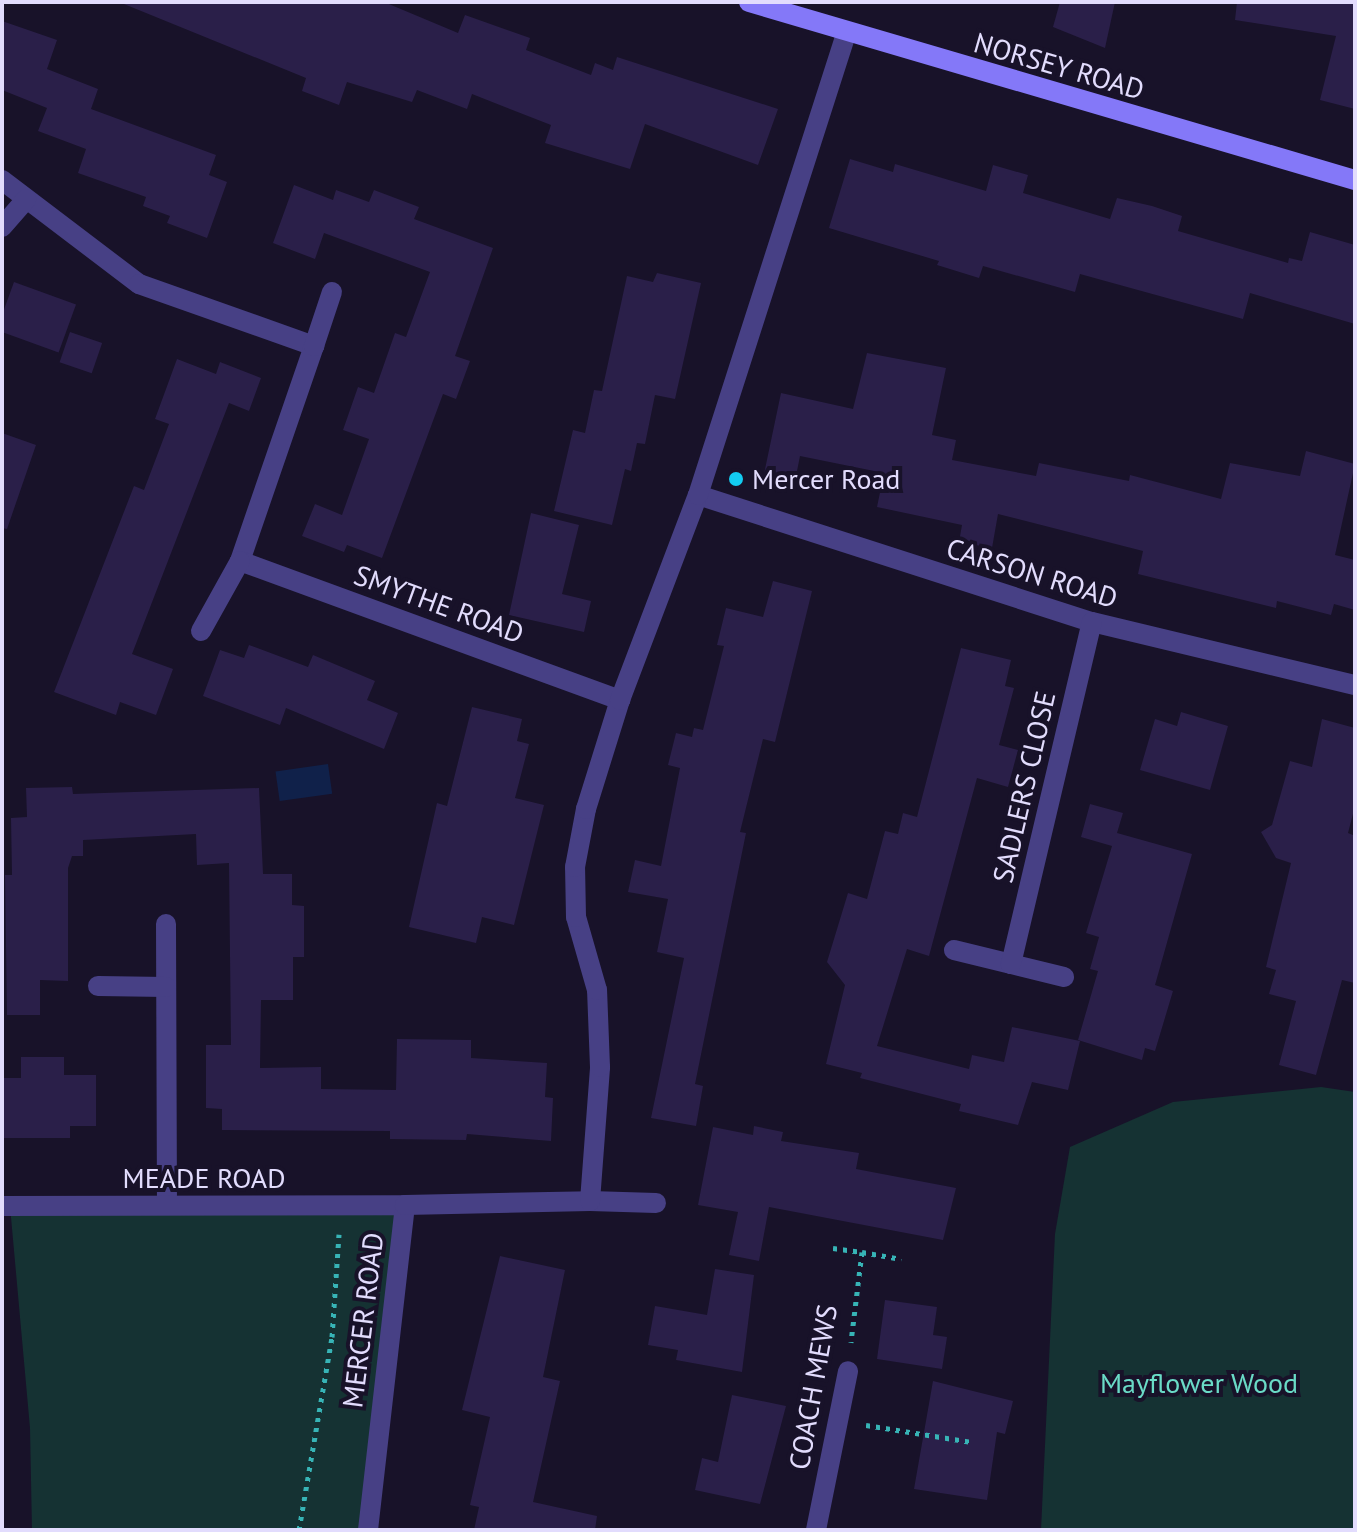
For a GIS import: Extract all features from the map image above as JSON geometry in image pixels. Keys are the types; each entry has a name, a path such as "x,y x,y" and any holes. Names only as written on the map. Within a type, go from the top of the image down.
{"street":[{"name":"NORSEY ROAD","path":"749,2 846,33 1355,180"},
{"path":"590,1201 599,1133 597,990 576,917 575,867 586,809 620,700 698,495 846,33"},
{"path":"2,180 139,284 314,346"},
{"path":"2,227 26,199"},
{"path":"201,631 240,561 332,292"},
{"name":"CARSON ROAD","path":"698,495 1092,622 1355,685"},
{"name":"SMYTHE ROAD","path":"240,561 620,700"},
{"name":"SADLERS CLOSE","path":"1011,964 1092,622"},
{"path":"166,924 167,1205"},
{"path":"954,950 1064,977"},
{"path":"98,986 166,987"},
{"name":"MERCER ROAD","path":"368,1530 405,1205 590,1201 656,1203"},
{"name":"MEADE ROAD","path":"2,1206 405,1205"},
{"name":"COACH MEWS","path":"816,1530 848,1371"}],"path":[{"path":"299,1530 332,1337 340,1206"},
{"path":"833,1248 901,1259"},
{"name":"COACH MEWS","path":"848,1371 862,1252"},
{"path":"838,1420 972,1442"}],"green space":[{"name":"Mayflower Wood","path":"1321,1087 1355,1092 1355,1530 1041,1530 1055,1234 1070,1147 1173,1102"},
{"path":"405,1205 368,1530 32,1530 30,1428 10,1206"}],"water":[{"path":"328,764 332,794 280,801 276,771"}],"building":[{"path":"119,2 384,2 458,33 465,15 530,38 526,50 591,75 595,63 613,70 617,57 778,109 758,165 645,124 630,169 545,143 551,125 472,94 467,109 417,90 412,102 347,82 339,105 302,91 306,78"},
{"path":"1060,2 1115,2 1105,48 1053,27"},
{"path":"1237,2 1355,2 1355,109 1320,100 1336,36 1235,20"},
{"path":"2,21 57,40 47,69 98,89 91,109 216,155 209,175 227,182 207,238 167,223 170,216 143,206 146,197 78,173 86,149 38,131 47,108 2,90"},
{"path":"850,159 893,172 895,164 986,191 993,165 1028,175 1023,193 1110,219 1117,198 1152,206 1182,216 1178,231 1288,263 1289,258 1302,261 1310,232 1355,245 1355,324 1250,293 1243,319 1080,274 1075,292 983,266 979,278 937,265 939,261 829,228"},
{"path":"294,185 333,200 336,190 369,202 374,190 419,207 414,219 493,248 455,356 470,361 456,399 443,394 382,558 347,545 344,552 302,536 315,504 342,515 369,439 343,430 358,387 374,393 395,333 406,337 430,272 324,233 315,259 273,243"},
{"path":"657,273 701,283 675,399 655,395 645,444 637,443 631,471 625,469 612,525 554,511 573,430 585,433 594,390 602,391 627,276 653,282"},
{"path":"14,282 76,305 59,352 2,332 2,315"},
{"path":"70,332 102,343 92,373 60,362"},
{"path":"867,353 946,368 932,435 956,440 952,460 1036,476 1039,463 1129,481 1130,475 1221,499 1230,463 1300,476 1306,451 1355,464 1335,555 1355,560 1355,610 1334,604 1331,615 1277,601 1276,608 1138,574 1143,551 998,514 992,548 959,542 962,525 877,507 884,473 800,456 795,481 764,474 781,393 853,409"},
{"path":"177,359 216,374 220,362 261,378 249,411 229,403 132,654 173,669 156,715 120,702 116,715 54,692 134,486 144,490 169,424 155,419"},
{"path":"2,433 36,445 7,529 2,528"},
{"path":"531,513 579,525 562,594 591,601 584,632 509,615"},
{"path":"773,581 812,591 775,742 763,739 740,832 746,833 695,1084 703,1086 696,1126 651,1118 684,958 657,952 668,899 628,892 635,860 661,866 680,768 668,765 676,733 692,737 694,728 703,730 724,646 717,645 726,608 763,617"},
{"path":"249,645 308,667 313,655 375,681 367,700 398,713 384,749 286,708 280,725 203,696 220,650 244,658"},
{"path":"961,648 1011,660 1005,686 1014,688 999,745 1018,750 1008,787 977,778 929,956 907,949 877,1046 969,1069 972,1055 1004,1062 1012,1027 1080,1041 1068,1090 1032,1082 1018,1125 959,1111 961,1104 860,1078 862,1073 826,1064 845,985 827,962 848,893 867,899 885,831 898,834 903,813 917,817"},
{"path":"472,707 522,719 517,741 529,744 515,798 544,805 514,925 482,917 476,943 409,927 437,803 447,806"},
{"path":"1181,712 1228,726 1210,790 1140,770 1155,719 1177,726"},
{"path":"1322,719 1355,728 1355,806 1348,833 1355,836 1355,983 1342,980 1316,1075 1279,1065 1296,1001 1269,994 1276,970 1266,967 1291,863 1276,858 1261,832 1272,825 1290,761 1312,767"},
{"path":"72,787 73,794 259,788 263,874 292,874 292,905 304,906 304,957 293,957 293,1000 261,1000 260,1068 321,1067 321,1089 396,1090 397,1039 471,1040 471,1058 547,1063 545,1097 553,1098 551,1141 467,1134 466,1140 390,1139 390,1131 222,1130 222,1109 206,1108 206,1045 231,1045 229,863 197,865 196,834 83,840 83,856 72,856 68,868 68,981 40,980 40,1015 7,1015 5,875 12,875 11,818 27,817 26,788"},
{"path":"1090,804 1123,813 1117,833 1192,854 1155,985 1173,991 1155,1051 1145,1048 1142,1060 1078,1040 1098,971 1090,969 1099,937 1086,933 1112,846 1081,837"},
{"path":"21,1057 64,1057 64,1075 96,1075 96,1126 70,1126 70,1138 2,1138 2,1078 21,1078"},
{"path":"754,1126 783,1132 781,1141 859,1153 856,1169 956,1188 943,1240 769,1207 759,1261 729,1255 738,1212 698,1205 713,1127 753,1135"},
{"path":"500,1256 565,1270 543,1377 560,1381 533,1502 597,1516 595,1530 474,1530 479,1507 470,1505 490,1417 462,1410"},
{"path":"715,1269 754,1275 742,1372 676,1360 678,1350 648,1345 655,1306 707,1315"},
{"path":"885,1300 937,1307 933,1335 947,1337 942,1369 877,1359"},
{"path":"933,1381 1013,1401 1005,1434 997,1432 987,1500 914,1489"},
{"path":"732,1395 786,1406 760,1504 695,1490 702,1458 718,1462"}],"place":[{"name":"Mercer Road","path":"736,479"}]}
